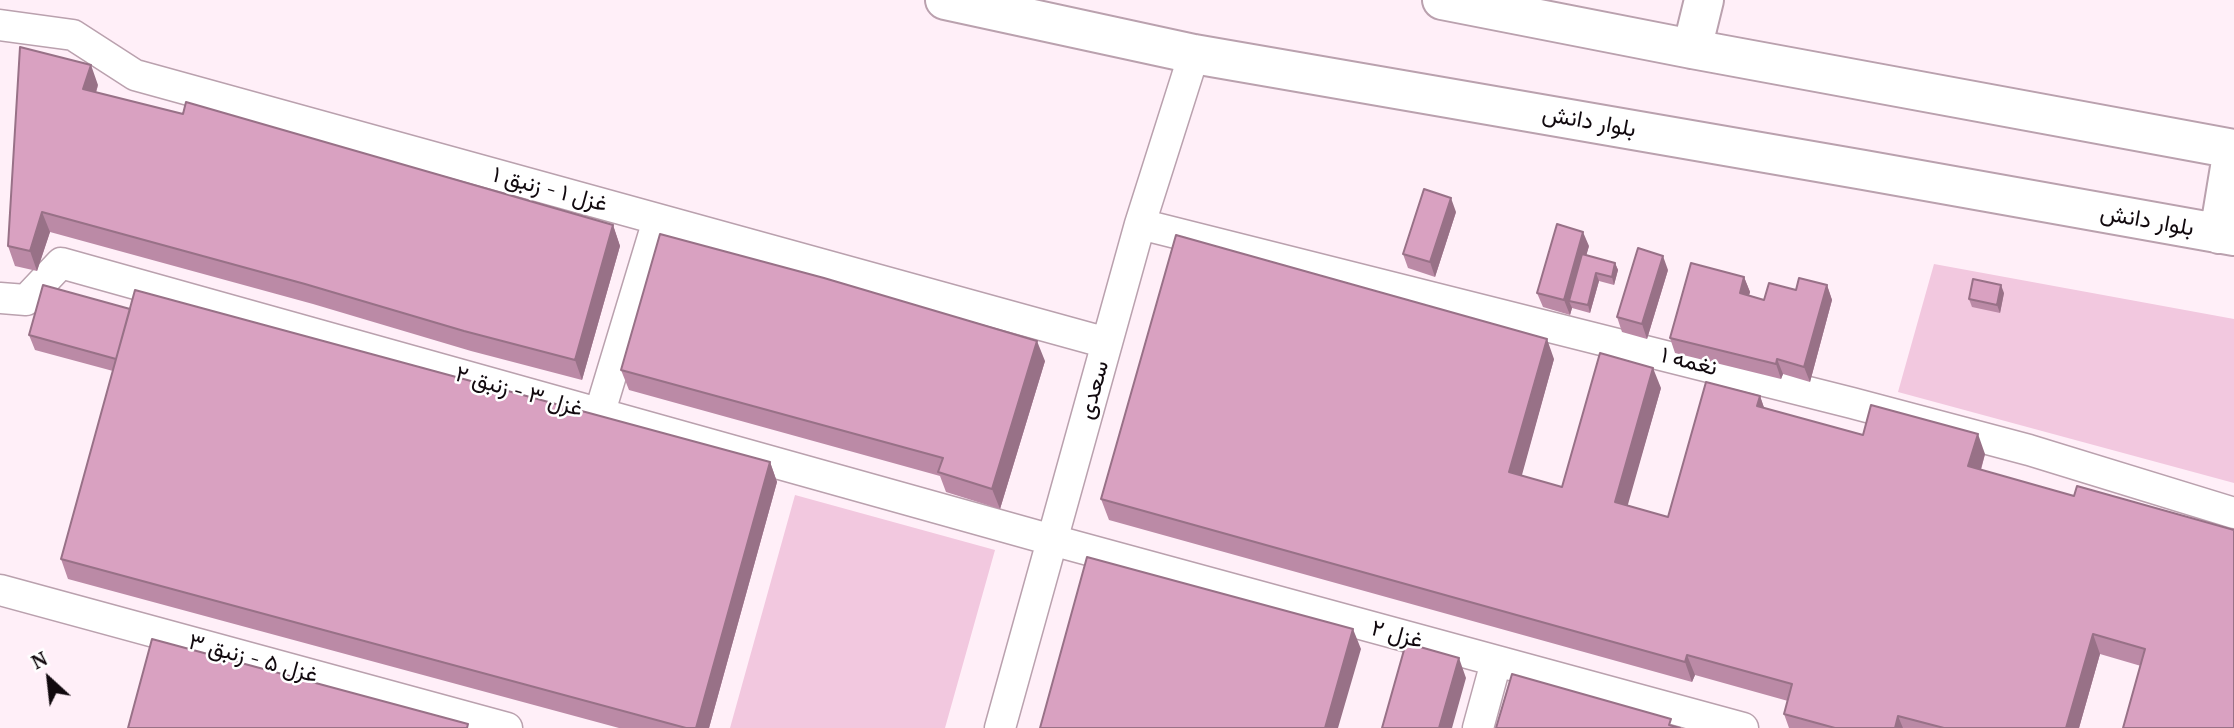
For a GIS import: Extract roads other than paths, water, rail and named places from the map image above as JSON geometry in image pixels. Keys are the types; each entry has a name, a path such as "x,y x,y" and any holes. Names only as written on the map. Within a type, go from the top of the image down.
{"street":[{"name":"بلوار دانش","path":"945,0 1194,54 2227,235"},
{"path":"1441,0 2233,149 2227,235"},
{"path":"1692,49 1704,0"},
{"name":"غزل ۱ - زنبق ۱","path":"0,25 73,35 135,75 1107,343"},
{"name":"سعدی","path":"1000,728 1140,224 1194,54"},
{"path":"599,415 658,220"},
{"name":"نغمه ۱","path":"1140,224 1852,403 2029,450 2234,513"},
{"name":"غزل ۳ - زنبق ۲","path":"0,298 26,300 61,262 1052,540"},
{"name":"غزل ۲","path":"1052,540 1743,728"},
{"name":"غزل ۵ - زنبق ۳","path":"0,590 499,727"},
{"path":"1478,728 1496,662"}]}
